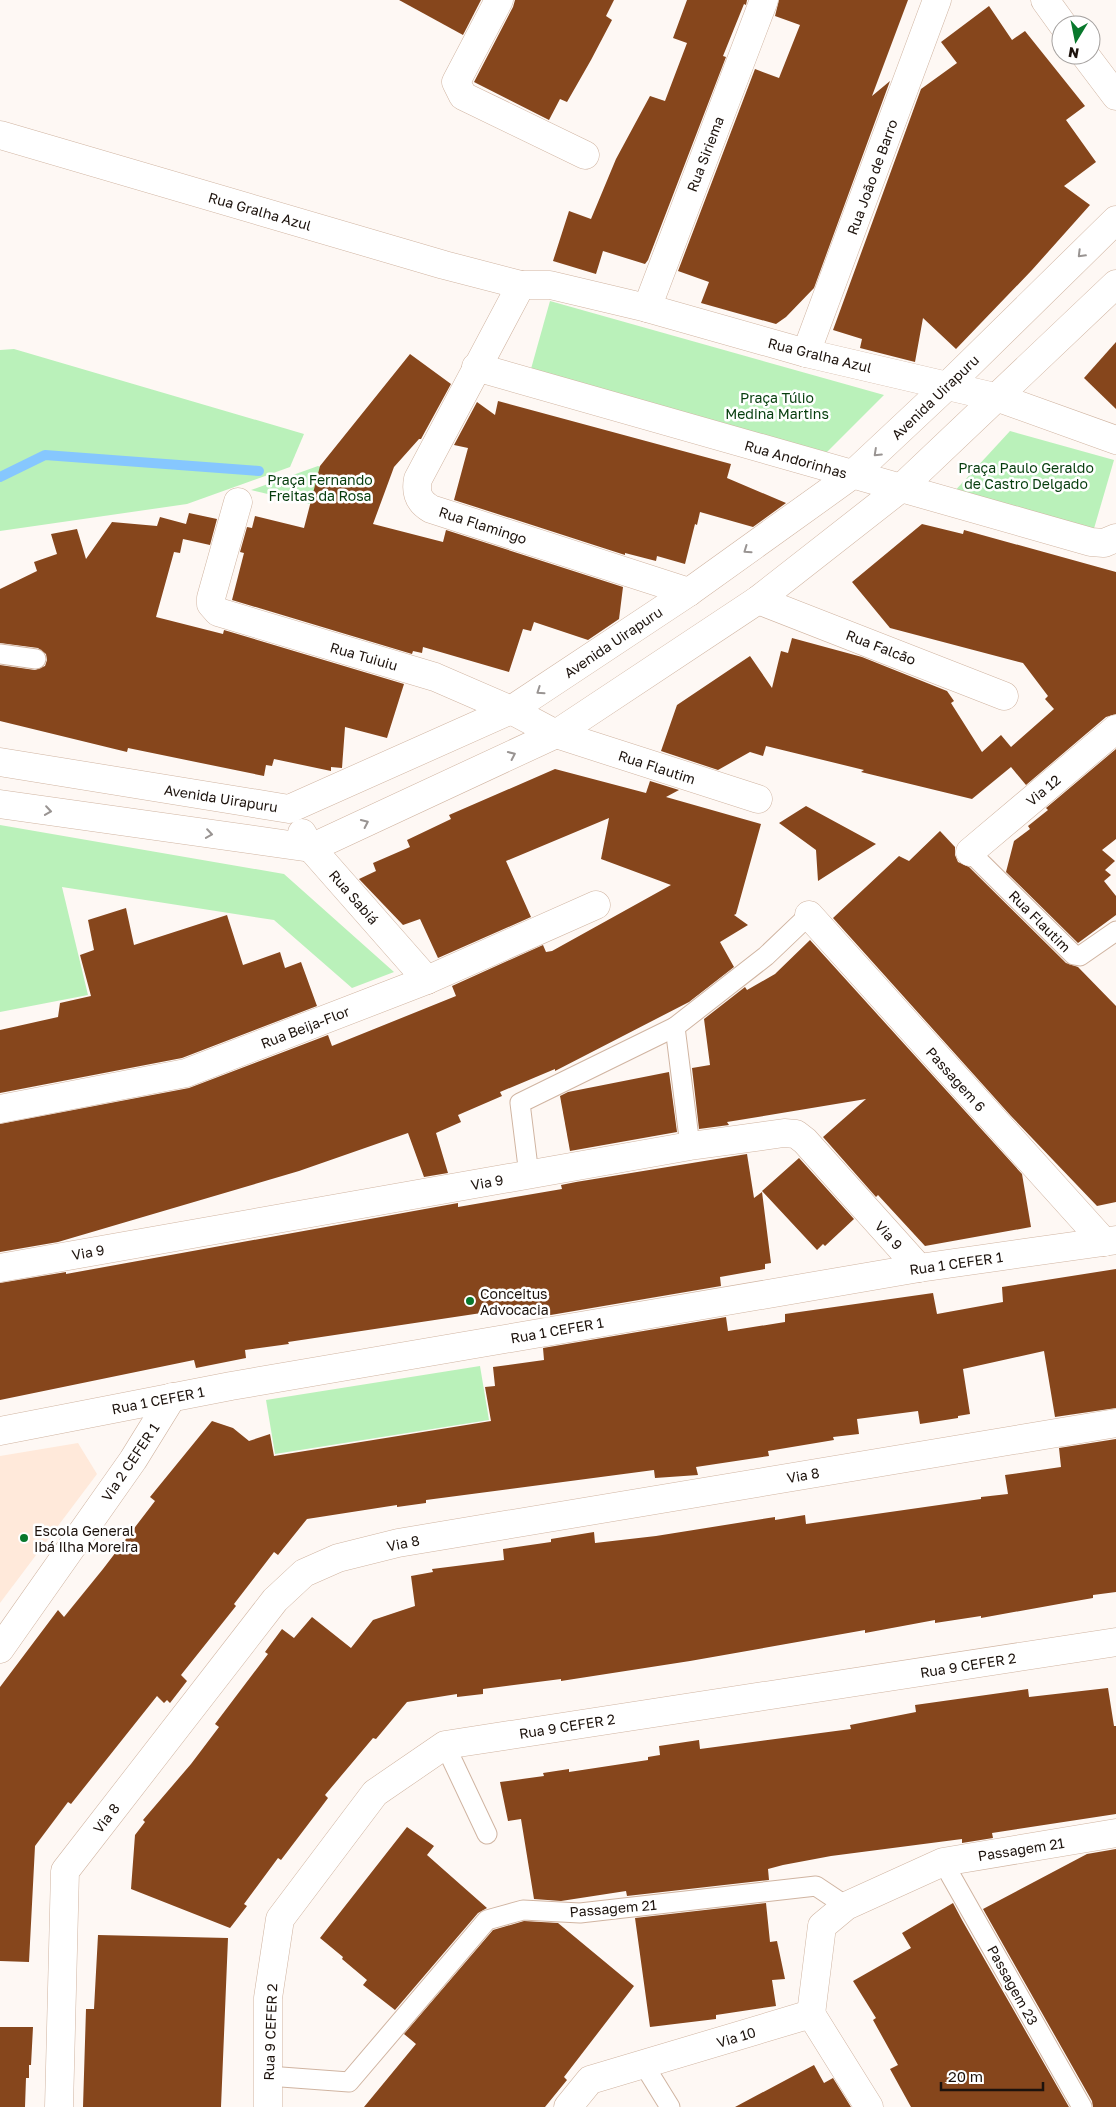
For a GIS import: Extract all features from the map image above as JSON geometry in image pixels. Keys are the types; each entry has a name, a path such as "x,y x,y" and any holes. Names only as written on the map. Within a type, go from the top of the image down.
{"street":[{"path":"500,0 456,82 463,96 586,156"},
{"name":"Rua Siriema","path":"647,308 764,0"},
{"name":"Rua João de Barro","path":"806,353 937,0"},
{"path":"1045,0 1056,15"},
{"path":"1093,65 1116,96"},
{"name":"Rua Gralha Azul","path":"0,135 444,266 521,285 550,285 647,308 806,353 998,398 1116,440"},
{"name":"Avenida Uirapuru","path":"0,762 289,809 511,710 689,592 852,476 948,385 1116,220"},
{"path":"0,804 311,848 556,734 758,600 901,488 1116,284"},
{"path":"476,368 521,285"},
{"name":"Rua Andorinhas","path":"476,368 852,476 1091,542 1104,543 1116,538"},
{"name":"Rua Flamingo","path":"476,368 418,479 416,490 424,505 431,509 689,592"},
{"name":"Rua Tuiuiu","path":"238,502 210,598 214,609 222,614 436,677 511,710 556,734"},
{"name":"Rua Falcão","path":"758,600 1004,696"},
{"name":"Via 12","path":"970,852 1116,729"},
{"name":"Rua Flautim","path":"556,734 758,799"},
{"name":"Rua Sabiá","path":"289,809 311,848 428,980"},
{"name":"Rua Beija-Flor","path":"0,1109 186,1072 428,980 596,905"},
{"name":"Passagem 6","path":"809,915 1110,1242"},
{"name":"Via 9","path":"0,1268 690,1146 784,1133 796,1134 805,1141 919,1268"},
{"name":"Rua 1 CEFER 1","path":"0,1431 172,1397 919,1268 1110,1242"},
{"name":"Via 2 CEFER 1","path":"0,1649 133,1460 172,1397"},
{"name":"Via 8","path":"59,2107 65,1871 275,1600 304,1573 338,1558 398,1543 1116,1422"},
{"name":"Rua 9 CEFER 2","path":"268,2107 268,1998 280,1918 375,1793 445,1745 1116,1642"},
{"name":"Passagem 21","path":"811,2014 822,1926 846,1906 944,1862 1116,1833"},
{"path":"811,2014 869,2107"},
{"name":"Via 10","path":"568,2107 590,2080 811,2014"}],"lane":[{"path":"0,654 36,659"},
{"name":"Rua Flautim","path":"970,852 1074,955 1080,956 1116,931"},
{"path":"529,1175 520,1103 675,1027 766,956 809,915"},
{"path":"675,1027 690,1146"},
{"path":"445,1745 487,1834"},
{"name":"Passagem 23","path":"944,1862 1082,2107"},
{"name":"Passagem 21","path":"268,2076 349,2082 487,1920 523,1910 580,1913 816,1886 846,1906"},
{"path":"644,2065 670,2107"}],"shaded area":[{"name":"Escola General Ibá Ilha Moreira","path":"78,1443 97,1474 0,1603 0,1456"}],"green space":[{"name":"Praça Túlio Medina Martins","path":"550,301 884,395 821,458 529,376"},
{"path":"14,349 304,434 290,467 187,504 0,531 0,350"},
{"name":"Praça Paulo Geraldo de Castro Delgado","path":"1010,431 1114,460 1093,532 951,495"},
{"name":"Praça Fernando Freitas da Rosa","path":"318,466 366,485 352,514 251,490"},
{"path":"0,825 284,874 394,972 352,988 274,920 62,887 88,995 0,1012"},
{"path":"480,1366 489,1420 275,1454 266,1400"}],"building":[{"path":"399,0 481,0 463,35"},
{"path":"515,0 614,0 606,16 612,20 591,60 567,102 560,99 549,120 474,82"},
{"path":"687,0 747,0 723,56 726,57 648,260 645,264 603,251 596,274 553,261 569,211 591,219 616,159 650,96 665,101 687,43 673,38"},
{"path":"779,0 908,0 872,96 890,81 814,288 786,317 776,324 701,303 709,282 678,271 755,69 779,78 800,25 775,16"},
{"path":"989,6 1012,40 1025,31 1085,106 1066,120 1096,162 1064,186 1090,205 1032,270 956,349 923,318 915,362 860,348 862,339 833,330 921,89 957,63 941,42"},
{"path":"1116,342 1116,409 1084,378"},
{"path":"410,354 451,384 421,439 394,467 373,524 443,542 446,530 623,587 619,619 588,640 534,622 531,631 523,629 509,672 423,647 422,653 413,651 412,654 232,600 244,553 240,552 247,527 252,528 255,516 304,528 320,466"},
{"path":"498,401 731,464 727,478 786,503 753,527 700,512 685,564 657,556 656,561 625,553 625,555 454,500 468,448 454,445 477,402 495,415"},
{"path":"189,513 217,519 210,545 183,539 180,553 174,552 156,617 223,634 224,630 404,684 387,738 345,727 342,768 331,767 331,771 274,759 272,766 266,765 264,776 128,748 127,752 0,721 0,665 35,670 45,666 47,660 46,654 38,648 0,643 0,589 37,571 34,562 57,554 51,534 77,529 86,559 112,522 157,526 160,517 186,524"},
{"path":"922,524 963,534 964,530 1116,572 1116,714 1106,717 1026,785 1011,767 972,799 861,772 864,770 766,746 763,756 750,752 718,770 661,751 677,705 750,656 772,688 781,651 788,653 792,638 862,657 947,691 954,701 951,703 982,752 1001,735 1011,747 1054,709 1045,699 1048,696 1023,663 890,628 852,582"},
{"path":"1116,749 1116,839 1102,850 1115,861 1105,870 1111,875 1104,881 1116,896 1116,915 1078,943 1006,872 1014,841 1030,829 1028,826 1048,810 1046,808"},
{"path":"555,769 646,793 650,781 679,790 666,797 761,824 736,914 734,915 748,925 720,942 734,967 689,1002 555,1071 555,1069 500,1092 502,1096 458,1115 461,1122 436,1133 448,1173 424,1177 408,1133 299,1171 58,1242 0,1252 0,1124 189,1088 328,1035 332,1046 456,996 452,986 543,945 546,952 552,951 671,885 601,859 609,818 506,861 531,917 438,958 420,919 403,925 359,879 376,871 373,863 410,847 407,840 451,819 449,815"},
{"path":"806,806 876,844 818,881 816,850 779,823"},
{"path":"940,831 955,847 955,855 958,862 969,867 1066,963 1078,967 1116,1006 1116,1202 1097,1206 1011,1116 833,918 899,856 909,861"},
{"path":"126,908 134,945 227,915 243,965 280,952 285,968 301,962 317,1006 182,1058 0,1093 0,1030 58,1017 60,1003 91,996 80,955 94,950 88,920"},
{"path":"810,940 1022,1174 1031,1227 925,1246 878,1195 876,1197 823,1137 866,1099 727,1122 729,1125 699,1129 692,1068 710,1065 704,1019 745,987 747,990 775,974"},
{"path":"669,1072 677,1132 570,1151 560,1096 568,1092"},
{"path":"747,1154 754,1198 762,1192 771,1263 765,1264 765,1269 720,1277 721,1286 539,1317 537,1306 288,1342 289,1344 245,1350 246,1358 196,1368 194,1360 0,1400 0,1283 66,1272 66,1274 458,1203 458,1207 562,1189 561,1185 576,1182"},
{"path":"799,1158 854,1219 825,1246 823,1244 817,1250 762,1191"},
{"path":"1116,1269 1116,1408 1055,1417 1044,1351 963,1369 970,1414 958,1416 958,1418 920,1424 918,1411 857,1419 859,1434 833,1437 834,1440 768,1451 769,1456 696,1467 698,1475 655,1478 654,1470 426,1500 426,1503 397,1507 397,1505 307,1519 278,1555 274,1552 234,1604 236,1606 181,1675 187,1681 170,1703 167,1700 164,1703 157,1696 71,1804 68,1802 35,1846 29,1962 0,1961 0,1687 58,1610 64,1617 103,1569 155,1501 150,1497 212,1421 233,1428 249,1441 270,1434 274,1456 491,1421 485,1387 495,1386 493,1367 544,1360 543,1348 726,1317 728,1331 785,1322 785,1314 933,1293 937,1314 1003,1302 1002,1287"},
{"path":"1116,1439 1116,1592 1093,1595 1093,1598 981,1618 981,1616 935,1623 935,1620 865,1633 865,1630 690,1661 561,1681 561,1679 483,1689 483,1694 457,1697 457,1694 407,1702 376,1739 373,1738 325,1795 328,1798 281,1860 278,1858 244,1904 247,1906 230,1928 131,1889 135,1835 145,1822 143,1820 191,1764 219,1727 215,1724 268,1654 265,1652 282,1629 294,1638 312,1617 351,1648 373,1620 415,1606 411,1576 433,1572 432,1569 504,1560 503,1549 551,1542 551,1539 594,1532 595,1543 656,1536 775,1517 775,1520 805,1515 806,1524 981,1499 981,1497 1008,1494 1005,1475 1061,1467 1059,1448"},
{"path":"1108,1688 1114,1726 1116,1726 1116,1814 992,1833 993,1838 962,1843 962,1839 831,1856 783,1865 768,1869 769,1880 627,1896 626,1891 561,1901 534,1899 521,1819 508,1821 500,1782 544,1776 543,1773 569,1769 569,1772 648,1760 648,1757 660,1755 659,1746 699,1740 700,1749 851,1729 850,1725 916,1712 915,1705 1028,1689 1029,1697"},
{"path":"407,1827 434,1846 427,1855 487,1908 478,1913 395,2010 363,1985 367,1980 320,1938"},
{"path":"1116,1849 1116,2107 1093,2107 1092,2101 983,1909 1087,1854"},
{"path":"766,1903 770,1942 777,1941 785,1979 772,1980 776,2006 716,2015 716,2019 650,2027 635,1918"},
{"path":"953,1903 1069,2107 911,2107 890,2069 898,2065 873,2020 876,2018 853,1981 911,1948 902,1933"},
{"path":"524,1921 558,1923 634,1986 564,2077 567,2080 545,2107 364,2107 416,2044 404,2034 493,1930"},
{"path":"98,1935 228,1938 221,2107 83,2107 86,2009 94,2009"},
{"path":"0,2027 33,2027 31,2065 29,2065 29,2078 26,2078 25,2107 0,2107"},
{"path":"814,2065 824,2083 833,2078 851,2107 735,2107"}],"waterway":[{"path":"0,477 45,455 259,471"}],"place":[{"name":"Conceitus Advocacia","path":"470,1301"},
{"name":"Escola General Ibá Ilha Moreira","path":"24,1538"}]}
